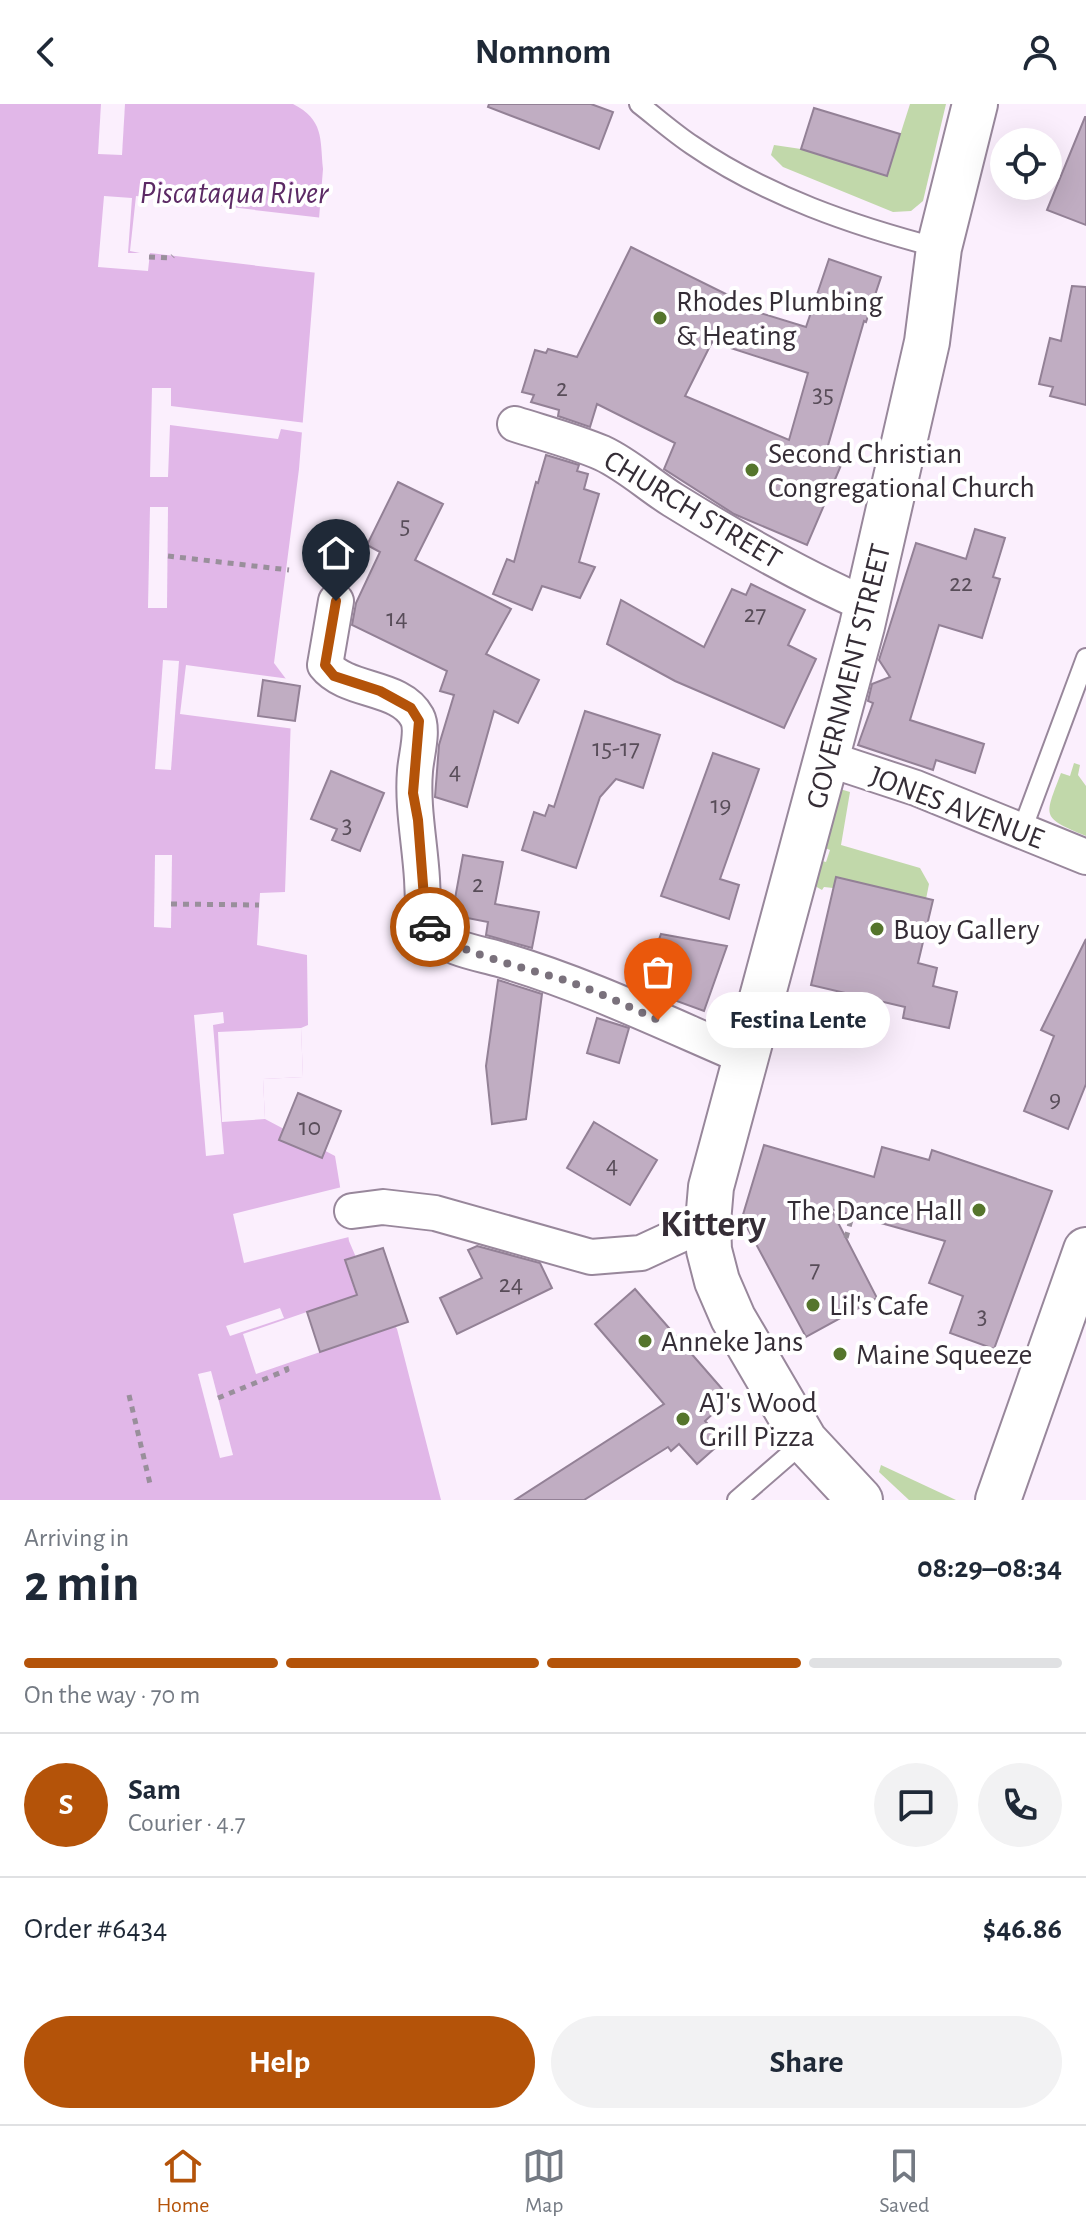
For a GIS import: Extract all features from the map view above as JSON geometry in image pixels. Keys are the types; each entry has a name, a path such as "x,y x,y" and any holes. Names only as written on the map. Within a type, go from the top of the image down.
{"street":[{"name":"GOVERNMENT STREET","path":"860,1500 805,1441 733,1318 717,1281 709,1250 708,1222 711,1187 867,605 927,342 939,248 975,104"},
{"name":"CHURCH STREET","path":"515,424 602,453 745,543 833,591 867,605"},
{"path":"336,601 325,665 334,676 380,691 411,708 419,721 413,793 425,911 430,929 441,940 608,997 747,1058"},
{"name":"JONES AVENUE","path":"828,759 916,788 1086,857"},
{"path":"352,1211 383,1207 435,1213 591,1257 641,1253 708,1222"},
{"path":"998,1500 1086,1250"}],"lane":[{"path":"639,104 692,145 789,198 939,248"},
{"path":"1022,830 1086,658"},
{"path":"737,1500 805,1441"}],"path":[{"path":"149,257 173,256"},
{"path":"168,556 289,570"},
{"path":"171,904 259,905"},
{"path":"846,1238 851,1220"},
{"path":"218,1398 287,1370 285,1364"},
{"path":"129,1395 151,1488"}],"green space":[{"path":"910,104 946,104 923,201 911,211 893,212 783,167 771,155 774,145 801,149 887,176"},
{"path":"1074,763 1080,765 1078,775 1086,786 1086,836 1054,820 1050,814 1051,799 1061,773 1070,776"},
{"path":"840,789 850,792 841,845 920,868 929,884 926,899 836,878 833,888 824,887 822,890 815,886 822,861 826,862 830,850 825,848"},
{"path":"881,1465 956,1500 909,1500 879,1472"}],"water":[{"name":"Piscataqua River","path":"0,104 293,104 310,117 318,131 323,169 299,469 274,663 292,687 285,892 260,893 257,945 307,955 308,1025 301,1028 303,1077 263,1079 265,1119 335,1156 349,1241 364,1276 397,1329 441,1500 0,1500"}],"pier":[{"path":"101,104 125,104 122,155 98,154"},
{"path":"104,196 132,198 128,253 140,253 130,251 136,196 323,218 318,273 150,253 148,271 98,267"},
{"path":"152,388 171,388 171,406 306,423 305,433 281,429 278,439 170,425 168,477 150,477"},
{"path":"150,507 168,507 167,608 148,608"},
{"path":"163,660 179,661 171,770 155,769"},
{"path":"186,665 290,679 296,687 295,729 180,714"},
{"path":"155,855 172,855 171,928 154,927"},
{"path":"223,1012 224,1023 213,1025 224,1154 206,1156 194,1015"},
{"path":"301,1028 303,1077 263,1079 265,1119 222,1122 218,1032"},
{"path":"346,1186 353,1236 244,1263 233,1214"},
{"path":"345,1260 399,1325 256,1374 243,1334 356,1295"},
{"path":"280,1308 284,1318 230,1336 226,1326"},
{"path":"211,1371 233,1455 220,1458 198,1374"}],"building":[{"path":"489,104 591,104 613,112 599,149 488,107"},
{"path":"814,108 900,134 887,176 801,149"},
{"path":"1086,117 1086,225 1047,210 1051,200 1062,200 1062,173"},
{"path":"631,247 734,298 731,304 806,327 829,259 881,277 864,321 825,456 842,463 807,545 734,514 664,469 675,443 597,404 590,427 558,416 559,410 531,402 534,395 522,392 535,350 546,353 548,349 577,357","holes":["712,342 808,373 789,440 685,396"]},
{"path":"1072,286 1086,287 1086,405 1050,396 1053,387 1039,384 1050,338 1061,341"},
{"path":"546,455 579,465 577,471 588,474 584,489 599,494 579,562 595,567 580,598 542,586 532,610 493,594 507,559 514,562"},
{"path":"398,482 443,504 415,560 511,609 486,654 539,680 518,723 494,711 467,807 435,797 439,745 454,695 440,691 447,671 352,625 356,603 380,552 367,545"},
{"path":"975,529 1005,538 993,577 1000,579 982,638 939,625 910,720 984,744 975,773 936,760 933,770 858,745 873,703 868,701 872,684 890,677 879,660 916,543 966,559"},
{"path":"751,584 805,610 788,645 816,659 784,728 675,681 607,644 621,600 704,647 732,589 746,595"},
{"path":"263,680 300,686 295,721 258,716"},
{"path":"585,711 660,735 643,788 616,779 600,797 576,868 522,850 534,812 545,816 549,805 554,807"},
{"path":"713,753 759,769 720,879 739,885 729,919 661,896"},
{"path":"331,771 384,793 360,851 332,840 337,829 311,819"},
{"path":"463,855 503,862 495,904 539,912 532,948 486,935 488,922 452,915"},
{"path":"836,877 933,900 918,963 937,968 933,986 957,992 949,1028 903,1018 905,1007 811,985"},
{"path":"661,934 727,946 704,1011 641,988"},
{"path":"1086,939 1086,1084 1068,1129 1024,1111 1054,1036 1041,1030"},
{"path":"498,980 542,994 526,1119 492,1124 486,1066"},
{"path":"597,1018 629,1028 619,1063 587,1053"},
{"path":"298,1093 341,1111 322,1158 279,1140"},
{"path":"594,1122 657,1160 630,1205 567,1168"},
{"path":"764,1145 874,1177 882,1147 929,1160 932,1150 1052,1191 994,1349 950,1333 963,1296 929,1283 945,1241 831,1209 877,1298 806,1337 742,1218"},
{"path":"477,1246 540,1263 552,1288 457,1334 440,1298 482,1278 468,1250"},
{"path":"383,1248 408,1322 320,1352 307,1312 357,1295 345,1260"},
{"path":"635,1289 730,1398 705,1421 723,1441 697,1464 679,1444 671,1451 668,1447 584,1500 515,1500 664,1404 595,1324"}],"way so far":[{"path":"430,927 441,940 568,982 658,1020"}],"place":[{"name":"Rhodes Plumbing & Heating","path":"660,318"},
{"name":"Second Christian Congregational Church","path":"752,470"},
{"name":"Buoy Gallery","path":"877,929"},
{"name":"Festina Lente","path":"658,1020"},
{"name":"The Dance Hall","path":"979,1210"},
{"name":"Lil's Cafe","path":"813,1305"},
{"name":"Anneke Jans","path":"645,1341"},
{"name":"Maine Squeeze","path":"840,1354"},
{"name":"AJ's Wood Grill Pizza","path":"683,1419"}],"district":[{"name":"Kittery","path":"713,1223"}],"route":[{"path":"336,601 325,665 334,676 380,691 411,708 419,721 413,793 425,911 430,927"}]}
